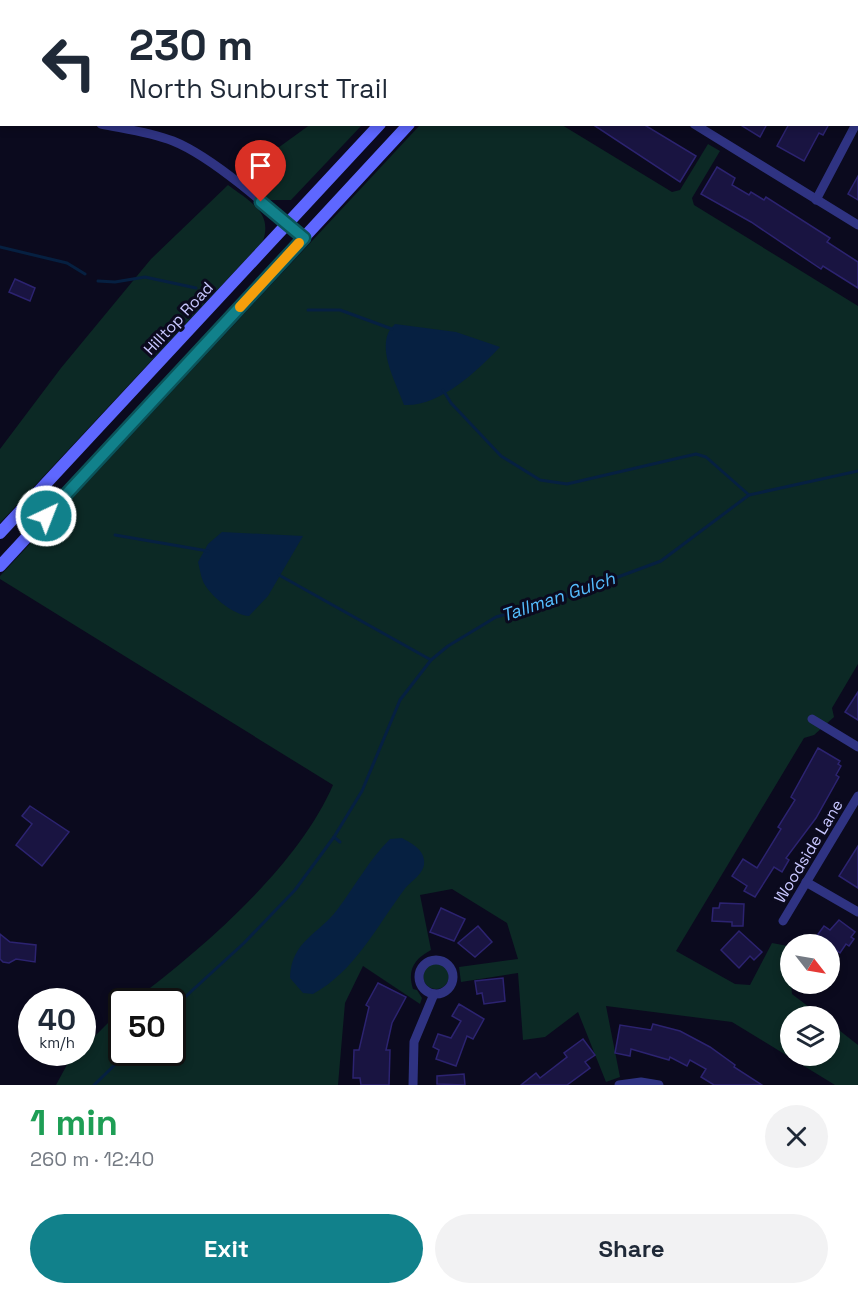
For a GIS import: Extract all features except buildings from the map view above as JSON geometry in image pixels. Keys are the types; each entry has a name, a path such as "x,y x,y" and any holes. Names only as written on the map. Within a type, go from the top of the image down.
{"main road":[{"name":"Hilltop Road","path":"0,533 378,126"},
{"path":"0,566 408,126"}],"street":[{"path":"111,126 155,135 188,148 304,238"},
{"path":"699,126 858,225"},
{"path":"816,200 855,126"},
{"path":"812,720 858,747"},
{"name":"Woodside Lane","path":"783,921 858,796"},
{"path":"806,882 858,912"},
{"path":"413,1085 414,1042 434,994"},
{"path":"619,1085 641,1082 659,1085"}],"green space":[{"path":"308,126 361,126 291,200 270,200 239,176"},
{"path":"419,126 564,126 672,192 680,190 708,144 720,151 692,198 694,205 858,306 858,664 832,708 834,717 814,735 804,738 676,951 735,984 750,985 772,943 780,944 780,994 792,994 808,1006 780,1006 780,1051 732,1022 606,1006 620,1077 606,1082 578,1012 545,1037 523,1040 518,973 461,982 459,967 518,959 507,923 452,889 420,895 431,950 420,957 413,966 411,982 413,989 417,990 422,998 420,1004 363,966 345,1003 338,1085 56,1085 66,1066 96,1066 96,1035 108,1023 108,1066 186,1066 186,988 151,988 217,931 272,876 317,816 333,785 0,579 0,576"},
{"path":"228,185 251,202 262,215 265,222 263,241 0,523 0,449 61,368 151,259"},
{"path":"436,963 445,967 449,976 445,985 436,989 427,985 423,976 427,967"},
{"path":"840,1031 858,1045 858,1085 835,1085 804,1066 840,1066"}],"water":[{"path":"395,324 456,332 500,347 469,376 444,394 418,404 404,405 386,352 386,341"},
{"path":"222,532 303,536 268,596 249,616 237,613 218,600 202,577 198,562 208,544"},
{"path":"402,838 421,853 424,860 423,869 404,890 364,947 341,974 313,994 303,993 290,978 295,955 307,939 337,910 382,847 390,839"}],"waterway":[{"path":"0,247 67,263 85,274"},
{"path":"98,281 115,282 145,277 196,288"},
{"path":"308,310 340,310 392,329"},
{"path":"443,390 451,403 501,456 540,480 567,484 696,454 706,457 749,495"},
{"name":"Tallman Gulch","path":"186,996 244,943 295,890 334,837 362,791 400,700 431,660 448,646 496,617 556,600 661,561 749,495 858,471"},
{"path":"115,535 208,551"},
{"path":"279,575 431,660"},
{"name":"Tallman Gulch","path":"334,837 340,842"},
{"name":"Tallman Gulch","path":"94,1085 114,1066"}],"slow traffic":[{"path":"240,307 299,243"}],"route":[{"path":"46,516 304,238 261,202"}]}
